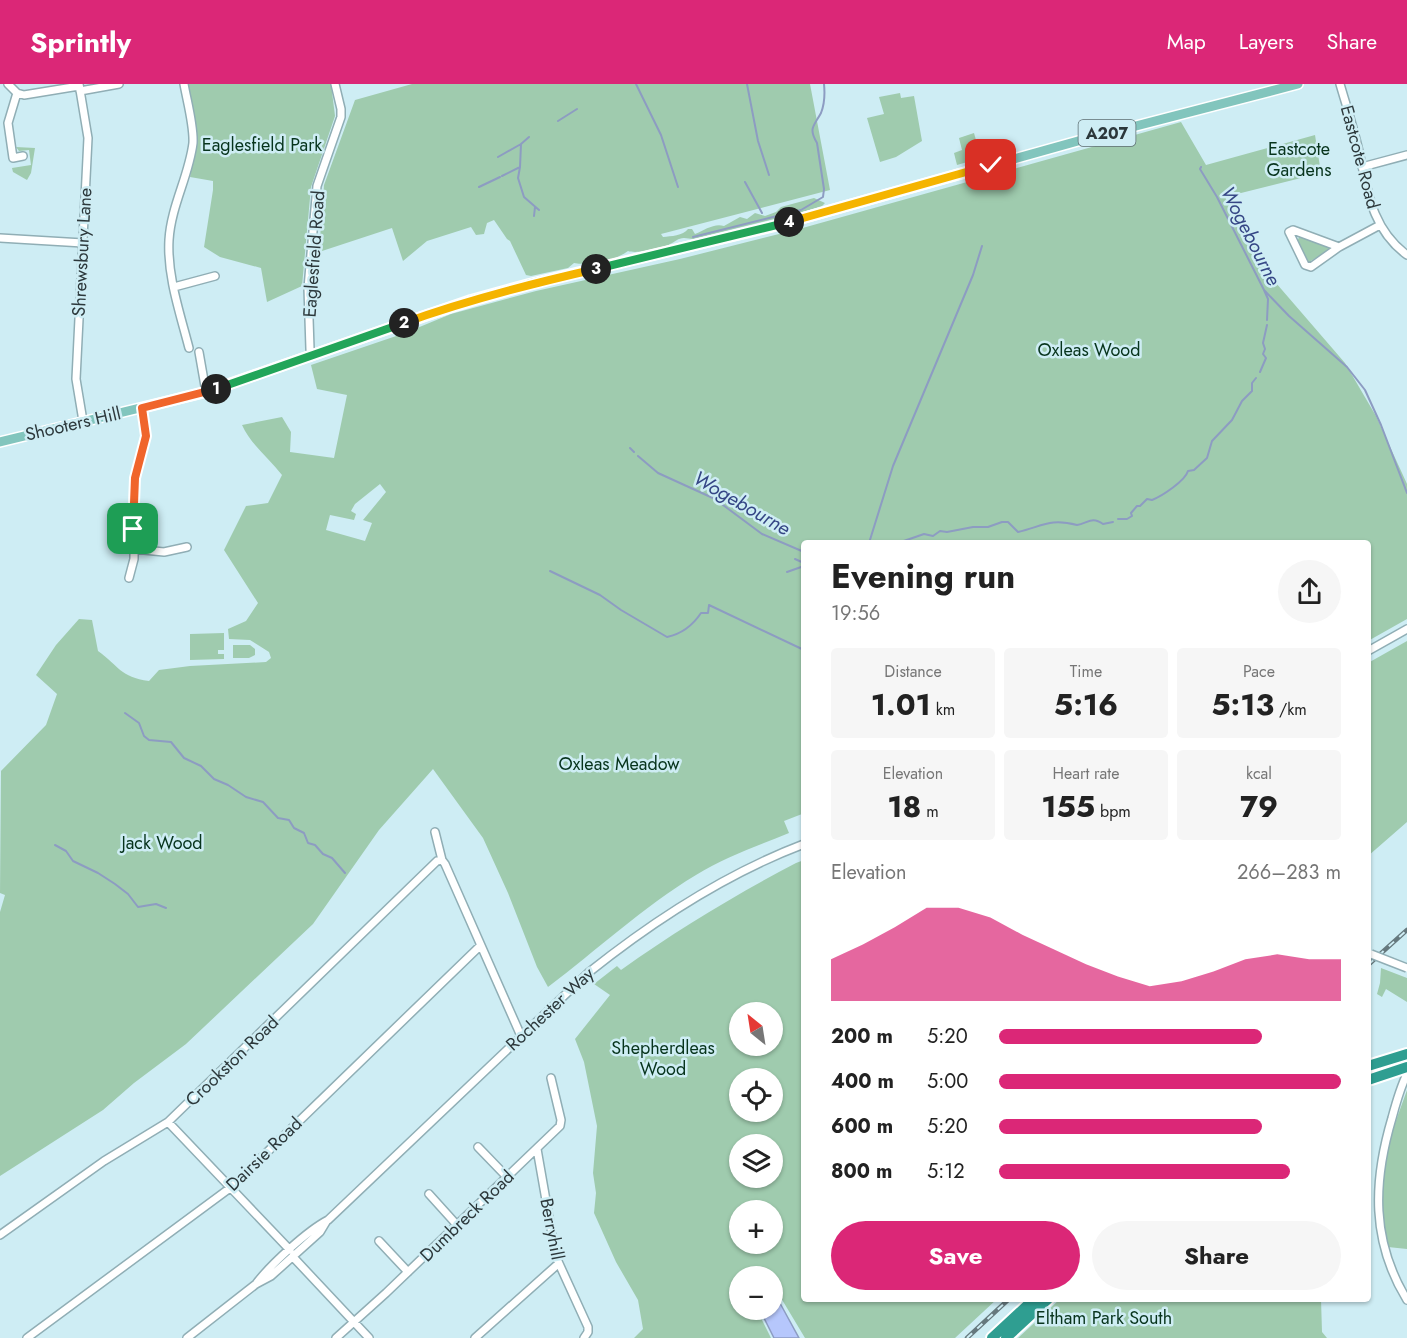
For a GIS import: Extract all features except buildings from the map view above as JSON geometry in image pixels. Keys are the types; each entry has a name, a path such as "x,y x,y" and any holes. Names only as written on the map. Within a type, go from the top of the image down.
{"highway":[{"path":"1371,1065 1407,1054"},
{"path":"1371,1079 1407,1067"},
{"path":"992,1338 1031,1302"},
{"path":"1006,1338 1045,1302"}],"main road":[{"name":"Shooters Hill","path":"0,442 206,392 471,300 529,284 771,227 1078,141 1298,84"}],"street":[{"path":"8,84 17,93 32,94 119,84"},
{"path":"184,84 193,140 171,224 169,259 189,348"},
{"name":"Eaglesfield Road","path":"312,356 308,288 317,186 341,117 335,84"},
{"name":"Eastcote Road","path":"1340,84 1370,202 1380,225 1390,240 1407,255"},
{"name":"Shrewsbury Lane","path":"79,87 88,138 76,379 83,421"},
{"path":"17,93 8,123 14,158 22,156"},
{"path":"1362,167 1407,155"},
{"path":"1339,247 1293,230 1289,232 1308,267 1380,225"},
{"path":"0,238 83,243"},
{"path":"174,287 215,276"},
{"path":"199,352 206,392"},
{"path":"129,578 134,549 135,478 146,436 142,408"},
{"path":"134,549 164,552 187,547"},
{"path":"1371,649 1407,629"},
{"path":"435,832 442,861 521,1036"},
{"name":"Rochester Way","path":"187,1338 256,1284 271,1276 292,1253 320,1232 328,1220 588,973 633,938 708,889 801,845"},
{"name":"Crookston Road","path":"0,1235 104,1161 168,1122 437,861 442,861"},
{"name":"Dairsie Road","path":"27,1338 230,1188 480,946"},
{"path":"1371,954 1407,968"},
{"path":"1407,1074 1384,1147 1377,1198 1385,1250 1394,1276 1407,1300"},
{"name":"Dumbreck Road","path":"336,1338 458,1225 561,1124 551,1078"},
{"path":"168,1122 369,1338"},
{"path":"478,1147 507,1177"},
{"name":"Berryhill","path":"537,1149 558,1264 588,1327 584,1338"},
{"path":"429,1194 458,1225"},
{"path":"379,1242 408,1272"},
{"path":"475,1338 558,1264"}],"green space":[{"name":"Eaglesfield Park","path":"187,84 331,84 335,116 311,187 302,286 267,302 261,268 220,257 204,247 213,181 190,177 196,142"},
{"path":"412,84 810,84 830,190 661,234 663,237 673,236 692,229 695,234 713,226 724,226 740,217 747,219 755,213 765,216 776,212 781,207 814,198 825,203 806,211 693,239 680,239 656,249 628,251 602,262 574,263 568,268 531,276 526,275 510,241 494,220 487,223 484,234 476,235 471,227 427,241 403,261 392,228 319,252 324,185 355,100"},
{"path":"900,93 901,98 914,96 922,141 896,157 880,162 867,118 884,114 879,97"},
{"path":"1181,122 1206,165 1315,135 1321,173 1225,197 1276,283 1345,363 1376,416 1407,484 1407,619 1371,639 1371,540 801,540 801,814 784,821 789,833 741,852 676,887 548,987 537,967 508,893 483,838 433,769 379,830 313,924 186,1044 134,1083 103,1110 0,1176 0,912 5,895 0,893 1,771 46,725 57,694 36,675 56,645 79,619 92,620 98,651 126,674 149,681 159,670 266,662 271,658 269,652 250,640 229,639 228,629 246,621 258,603 224,550 246,506 268,503 282,475 255,445 242,425 282,417 291,432 290,452 334,458 347,395 317,389 311,365 405,333 451,314 536,291 680,259 799,229","holes":["380,484 386,492 363,520 372,523 365,541 326,530 330,515 354,520 356,514 351,511 355,504"]},
{"path":"974,133 981,158 957,165 954,153 962,150 959,138"},
{"path":"16,147 35,148 31,173 27,180 13,172 12,168 31,165 29,150 19,151"},
{"path":"1299,237 1333,248 1309,262 1305,260 1297,242"},
{"path":"224,633 224,650 218,650 218,654 224,654 224,659 190,660 190,634"},
{"path":"1407,641 1407,822 1371,853 1371,661"},
{"path":"233,645 250,645 255,649 255,655 249,658 233,658"},
{"name":"Shepherdleas Wood","path":"801,861 801,1302 994,1302 955,1338 805,1338 783,1301 783,1266 729,1266 729,1320 762,1320 771,1338 634,1338 643,1329 638,1300 616,1262 594,1213 596,1193 593,1173 597,1126 584,1062 575,1039 610,995 594,984 617,966 621,970 707,914"},
{"path":"1381,968 1407,978 1407,1002 1386,989 1382,997 1377,994"},
{"path":"1407,1090 1407,1249 1388,1247 1382,1222 1380,1198 1386,1151"},
{"name":"Eltham Park South","path":"1057,1302 1321,1302 1322,1332 1327,1338 1018,1338"}],"water":[{"path":"783,1309 799,1338 774,1338 765,1320 783,1320"}],"waterway":[{"path":"636,84 661,135 678,187"},
{"path":"747,84 758,141 769,175"},
{"path":"693,237 801,210 823,197 824,189 817,143 812,130 823,106 824,84"},
{"path":"558,121 577,109"},
{"path":"498,157 529,137"},
{"path":"502,176 520,167 521,144"},
{"path":"520,167 518,178 524,197 539,210"},
{"name":"Wogebourne","path":"1201,167 1268,299 1267,320"},
{"path":"479,187 500,177"},
{"path":"745,182 762,213"},
{"path":"534,216 535,207"},
{"path":"870,540 893,466 973,275 982,246"},
{"path":"1264,290 1289,316 1347,367 1365,390 1407,493"},
{"name":"Wogebourne","path":"1260,372 1266,358 1263,354 1265,349 1263,343 1267,325"},
{"name":"Wogebourne","path":"1118,519 1127,519 1132,516 1131,513 1137,506 1147,499 1152,500 1167,492 1178,484 1188,471 1194,470 1207,458 1212,441 1232,420 1242,401 1252,391 1252,383 1256,378"},
{"name":"Wogebourne","path":"630,448 634,452"},
{"name":"Wogebourne","path":"638,456 658,473 715,499 762,534 801,551"},
{"name":"Wogebourne","path":"907,540 924,534 933,536 940,531 988,527 1002,522 1008,522 1018,532 1060,522 1077,525 1093,520 1103,524 1113,522"},
{"path":"795,559 801,562"},
{"path":"787,572 801,567"},
{"path":"550,571 600,595 667,637 686,628 701,613 708,613 709,605 801,649"},
{"path":"125,713 139,723 144,736 149,740 171,742 184,758 201,766 214,779 246,797 263,802 278,818 289,820 294,828 304,833 308,843 315,845 323,854 332,858 345,873"},
{"path":"55,845 66,851 73,861 115,884 128,894 138,907 156,904 166,908"}],"railway":[{"path":"1371,962 1407,930"},
{"path":"967,1338 1006,1302"}],"route":[{"path":"133,529 135,478 146,436 142,408 248,379 471,300 529,284 771,227 991,165"}],"park label":[{"name":"Eastcote Gardens","path":"1299,160"},
{"name":"Oxleas Wood","path":"1089,350"},
{"name":"Oxleas Meadow","path":"619,764"},
{"name":"Jack Wood","path":"162,843"}]}
